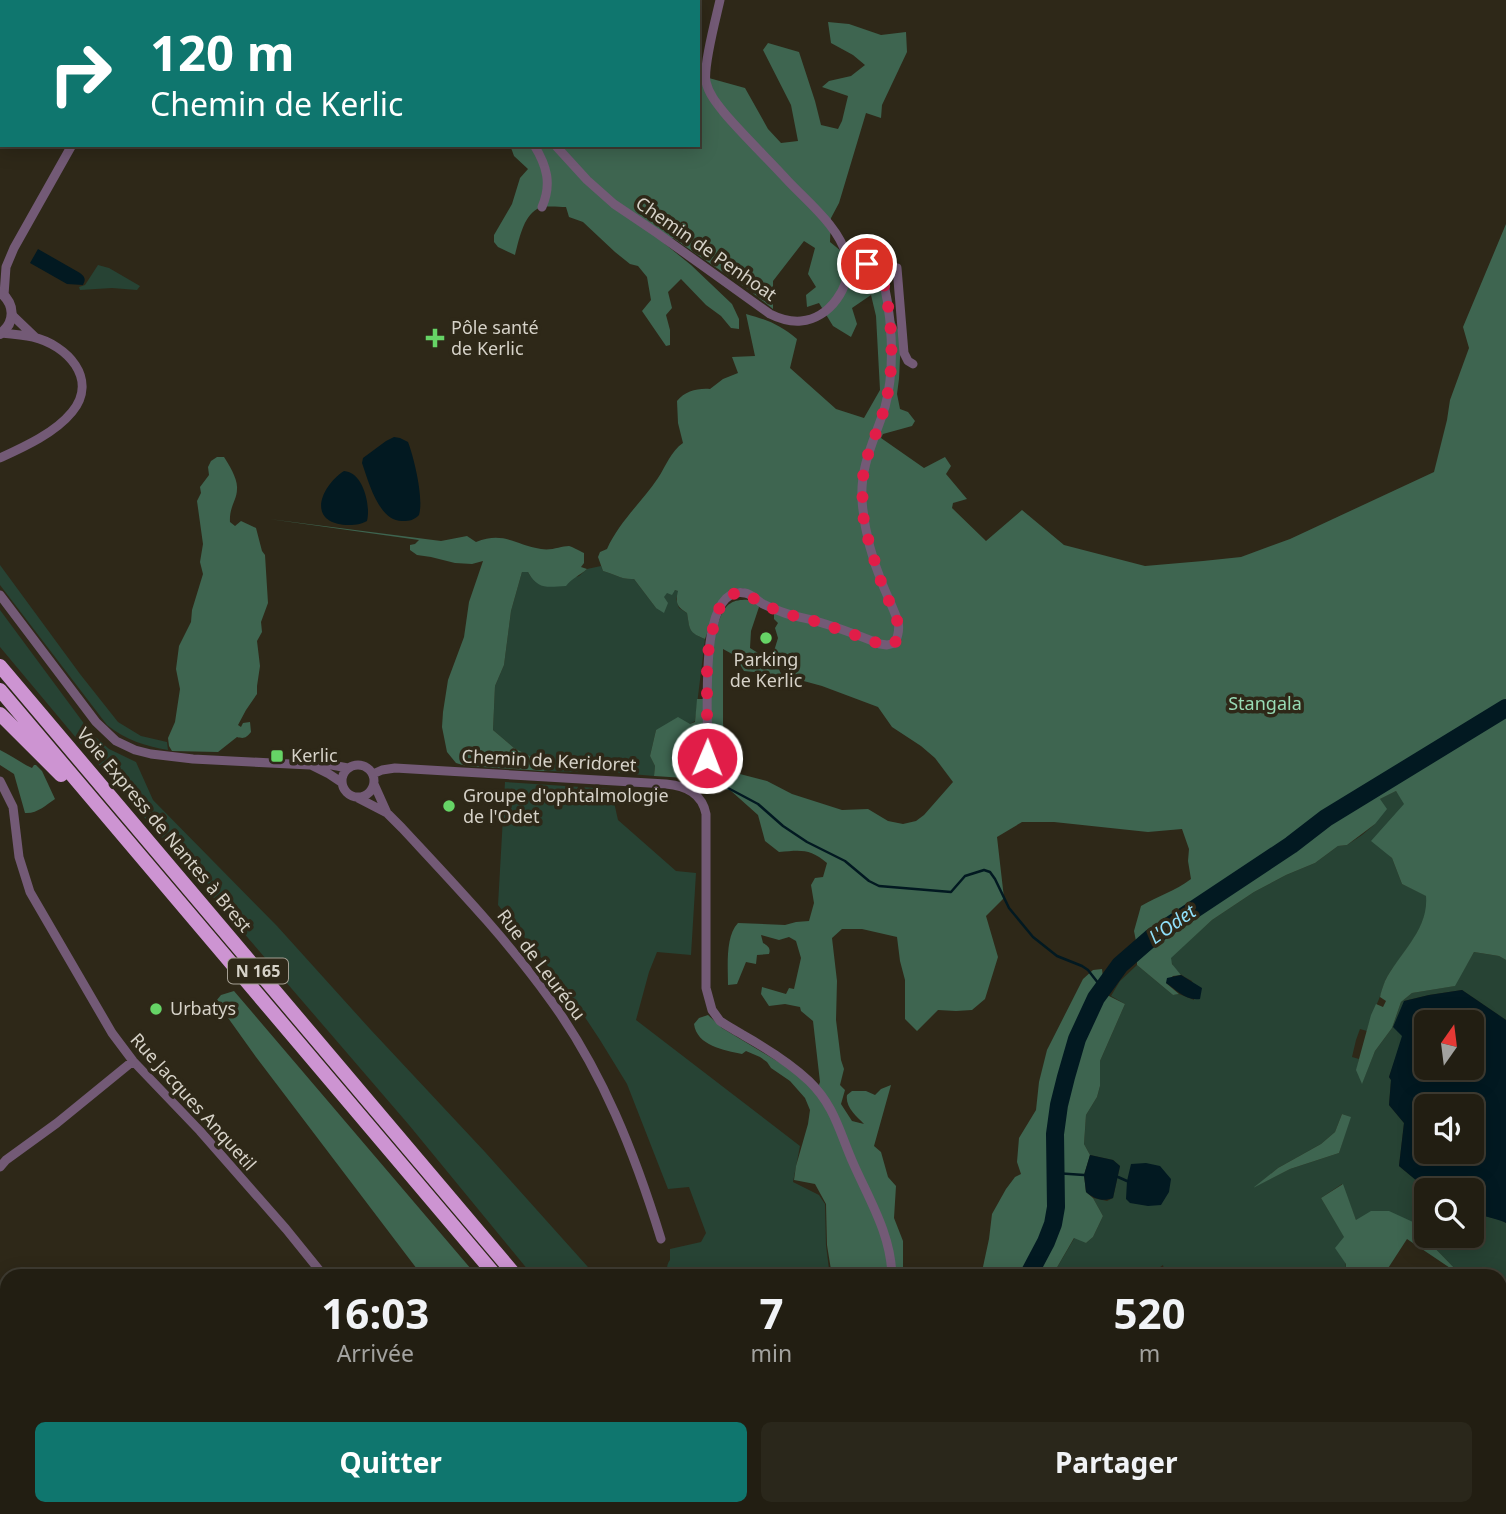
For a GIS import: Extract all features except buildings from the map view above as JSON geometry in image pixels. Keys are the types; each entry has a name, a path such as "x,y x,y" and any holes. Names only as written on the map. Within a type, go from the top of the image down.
{"highway":[{"name":"Voie Express de Nantes à Brest","path":"0,666 510,1269"},
{"name":"Voie Express de Nantes à Brest","path":"0,690 490,1269"},
{"path":"0,714 138,853"}],"street":[{"path":"720,0 705,70 710,93 726,115 829,225 844,247 848,264 867,264 877,268 884,281 891,330 890,374 885,406 864,467 862,500 866,534 898,623 898,635 895,643 880,644 783,613 745,593 728,596 717,612 709,645 707,764 704,776 694,793 703,804 706,822 707,995 712,1010 720,1021 807,1079 830,1105 854,1166 885,1232 891,1269"},
{"path":"1,334 9,326 12,315 9,300 2,293 3,271 71,147"},
{"path":"535,147 544,163 548,180 542,207"},
{"name":"Chemin de Penhoat","path":"557,147 614,204 778,318 802,321 827,309 838,299 844,287 848,264"},
{"path":"877,268 883,265 897,268 904,353 913,364"},
{"path":"0,458 63,422 80,399 82,380 76,363 60,350 35,337 12,315"},
{"path":"1,334 35,337"},
{"path":"0,595 96,722 126,746 167,756 326,764 348,768"},
{"path":"310,765 341,782"},
{"path":"362,765 370,770 373,779 369,794 359,798 345,793 341,782 342,774 348,768 362,765"},
{"name":"Chemin de Keridoret","path":"373,779 382,770 395,768 666,784 682,786 694,793"},
{"name":"Rue de Leuréou","path":"373,779 387,813"},
{"name":"Rue Jacques Anquetil","path":"0,781 13,807 19,857 30,892 112,1034 133,1061 200,1131 318,1269"},
{"name":"Rue de Leuréou","path":"359,798 387,813 494,928 568,1026 599,1080 622,1128 639,1170 661,1239"},
{"path":"0,1167 133,1061"}],"green space":[{"name":"Stangala","path":"828,22 849,24 881,35 906,32 907,52 882,105 881,118 866,113 839,203 831,218 830,242 841,251 845,267 874,272 901,337 897,394 900,409 908,412 915,421 912,426 883,434 881,438 924,468 945,457 951,466 946,474 967,499 953,503 952,508 986,541 1022,510 1064,545 1145,566 1241,557 1290,539 1434,472 1450,400 1469,348 1463,327 1506,224 1506,960 1499,956 1474,952 1455,986 1412,993 1401,1002 1392,1028 1375,1051 1362,1084 1356,1070 1371,1015 1376,1004 1383,1007 1386,1001 1380,997 1385,981 1412,941 1426,908 1426,896 1402,884 1392,858 1371,841 1404,804 1396,791 1380,799 1387,809 1375,824 1347,845 1338,846 1315,863 1254,892 1212,920 1171,958 1172,964 1181,975 1173,976 1166,983 1179,994 1173,995 1137,965 1134,931 1141,906 1191,879 1189,849 1182,829 1148,832 1054,822 1022,822 997,837 1004,898 986,916 998,957 985,999 972,1010 938,1010 917,1031 905,1019 905,980 897,937 862,929 842,929 832,938 837,981 836,1020 844,1069 840,1085 845,1090 841,1104 852,1121 864,1124 849,1107 847,1095 852,1091 866,1091 875,1095 891,1085 874,1146 881,1152 888,1177 896,1186 894,1218 903,1241 903,1269 831,1269 826,1204 815,1184 794,1180 810,1110 805,1098 790,1081 760,1057 746,1051 742,1054 712,1046 696,1031 694,1024 699,1018 708,1015 722,1028 790,1069 817,1090 820,1082 813,1021 800,1007 785,1004 769,1006 761,994 762,987 786,994 789,988 794,989 801,958 796,941 789,937 779,940 761,935 763,943 768,946 769,954 757,955 756,964 746,962 737,984 728,985 728,953 731,936 738,923 785,925 809,921 814,903 811,885 815,878 823,877 827,863 804,851 779,852 765,841 758,815 730,790 715,787 713,767 767,781 792,794 842,810 868,809 888,821 903,824 916,821 924,815 953,782 935,758 892,727 878,707 789,677 779,661 776,663 783,678 772,680 764,673 744,671 734,655 723,649 725,743 722,752 711,762 703,738 704,758 697,771 685,778 654,776 655,766 650,756 656,730 678,717 690,724 695,722 697,699 711,699 715,637 727,606 734,601 744,600 758,604 750,648 771,661 778,638 775,628 778,623 774,619 774,610 758,596 745,589 734,589 724,596 717,606 705,639 691,630 687,613 678,604 678,591 675,590 672,595 667,593 664,597 668,603 664,613 656,608 634,579 603,571 598,557 600,552 607,549 672,454 683,443 678,423 677,401 696,390 710,389 723,379 738,373 732,357 755,356 746,314 761,318 797,339 790,368 836,409 864,418 880,390 876,316 871,295 852,308 857,324 851,337 833,326 819,303 807,307 806,295 816,287 808,274 815,248 804,241 773,281 773,309 673,238 665,244 732,304 739,319 739,329 731,328 681,279 668,292 672,308 666,315 670,345 666,346 642,311 651,300 647,277 638,266 630,264 615,252 583,222 569,217 566,207 544,207 532,213 522,229 515,255 498,247 494,242 494,235 512,204 520,178 528,169 514,156 511,147 700,147 700,76 745,88 768,129 781,143 798,141 791,105 763,50 768,43 799,52 821,125 838,129 848,96 822,87 829,81 851,76 865,65 831,43"},
{"path":"98,265 109,268 140,286 137,290 80,290 79,287 85,285"},
{"path":"217,457 224,457 237,485 230,522 235,526 241,521 256,528 265,555 268,603 261,622 262,632 257,641 260,666 257,694 238,725 241,727 243,723 250,722 251,732 246,737 237,737 218,752 172,751 168,738 175,722 180,689 176,669 179,646 191,622 203,574 200,562 203,544 197,501 201,493 200,487 209,475 208,467"},
{"path":"269,519 441,541 467,536 476,542 502,538 541,549 569,546 584,553 581,567 587,569 566,586 539,585 528,572 522,572 511,611 504,665 495,686 493,730 514,748 534,758 545,771 466,766 456,763 447,752 442,727 448,680 464,637 469,602 483,561 472,564 455,563 417,555 410,550 410,545 419,540"},
{"path":"0,565 118,722 141,736 167,742 168,750 136,742 107,725 0,585"},
{"path":"601,566 603,571 634,579 656,608 667,592 671,594 675,590 679,591 676,599 679,608 687,613 693,632 705,639 695,721 656,730 650,756 655,766 654,776 619,773 596,762 586,764 578,772 545,771 534,758 514,748 493,730 495,686 504,665 511,611 522,572 528,572 531,577 572,578 587,569"},
{"path":"0,610 91,733 109,749 136,762 153,800 277,926 590,1269 527,1269 409,1125 0,647"},
{"path":"0,750 32,768 36,765 42,771 55,799 37,811 25,813 14,774 0,765"},
{"path":"505,782 611,789 618,820 676,871 696,873 691,955 657,952 636,1020 800,1146 793,1182 819,1195 825,1204 829,1269 667,1269 670,1249 701,1242 706,1233 689,1187 668,1189 627,1084 565,987 498,905"},
{"path":"1396,791 1405,803 1385,851 1392,858 1402,884 1427,896 1424,919 1386,979 1367,1031 1360,1029 1356,1040 1352,1057 1359,1059 1357,1070 1362,1083 1375,1051 1392,1028 1401,1002 1412,993 1454,986 1474,952 1499,956 1506,960 1506,1020 1462,990 1404,1001 1403,1036 1389,1077 1389,1105 1404,1123 1399,1166 1414,1178 1414,1223 1356,1220 1342,1184 1321,1198 1345,1238 1346,1269 1164,1269 1163,1265 1158,1269 1056,1269 1075,1237 1086,1243 1093,1237 1103,1216 1093,1198 1107,1201 1113,1198 1120,1166 1113,1160 1090,1155 1084,1144 1086,1115 1100,1086 1100,1061 1125,1004 1111,996 1120,981 1137,965 1173,995 1179,994 1194,1000 1192,981 1178,972 1170,958 1212,920 1254,892 1315,863 1338,846 1347,845 1375,824 1380,799","holes":["1342,1114 1350,1117 1339,1153 1290,1169 1256,1186 1278,1168 1321,1144 1335,1132"]},
{"path":"1102,969 1105,994 1125,1004 1100,1061 1100,1086 1086,1115 1084,1144 1090,1155 1084,1175 1086,1192 1093,1198 1103,1216 1093,1237 1086,1243 1074,1238 1056,1269 983,1269 992,1214 1006,1189 1015,1177 1021,1174 1017,1162 1019,1138 1036,1110 1047,1050 1083,979 1093,970"},
{"path":"234,991 471,1269 417,1269 256,1057 216,1001 221,995"},
{"path":"1342,1114 1351,1117 1339,1153 1290,1169 1253,1188 1278,1168 1321,1144 1335,1132"},
{"path":"1343,1184 1356,1220 1371,1211 1389,1211 1414,1223 1414,1244 1407,1239 1388,1269 1346,1269 1346,1264 1335,1248 1344,1237 1321,1198"},
{"path":"1484,1215 1506,1223 1506,1269 1455,1269 1435,1248 1484,1248"},
{"path":"1420,1248 1435,1248 1455,1269"}],"water":[{"path":"38,249 80,273 85,278 83,285 67,284 30,263"},
{"path":"394,437 408,442 418,478 419,515 410,520 395,520 381,508 362,463 363,458"},
{"path":"344,471 351,473 361,483 368,507 367,521 346,525 333,522 322,511 324,494 329,485"},
{"path":"1181,975 1202,988 1200,999 1186,997 1166,983 1167,978"},
{"path":"1462,990 1506,1020 1506,1223 1484,1216 1484,1178 1414,1178 1399,1166 1404,1123 1389,1105 1389,1077 1402,1036 1393,1027 1404,1001"},
{"path":"1090,1155 1113,1160 1120,1166 1113,1198 1099,1199 1086,1192 1084,1175"},
{"path":"1131,1164 1160,1166 1171,1179 1169,1192 1161,1205 1130,1203 1126,1199"}],"waterway":[{"name":"L'Odet","path":"1032,1269 1053,1224 1056,1207 1055,1134 1059,1105 1077,1039 1096,998 1120,965 1151,938 1291,845 1326,818 1506,708"},
{"path":"713,780 758,804 783,826 807,842 845,861 879,886 951,892 965,876 984,870 990,872 1009,908 1033,937 1057,956 1088,970 1102,988"},
{"path":"1055,1173 1084,1175"},
{"path":"1118,1177 1127,1181"}],"place":[{"name":"Pôle santé de Kerlic","path":"435,338"},
{"name":"Parking de Kerlic","path":"766,638"},
{"name":"Kerlic","path":"277,756"},
{"name":"Groupe d'ophtalmologie de l'Odet","path":"449,806"},
{"name":"Urbatys","path":"156,1009"}],"route":[{"path":"707,758 709,645 717,612 728,596 745,593 783,613 880,644 891,645 895,643 898,635 898,623 880,579 864,525 862,476 885,406 891,360 891,330 884,281 880,270 867,264"}]}
